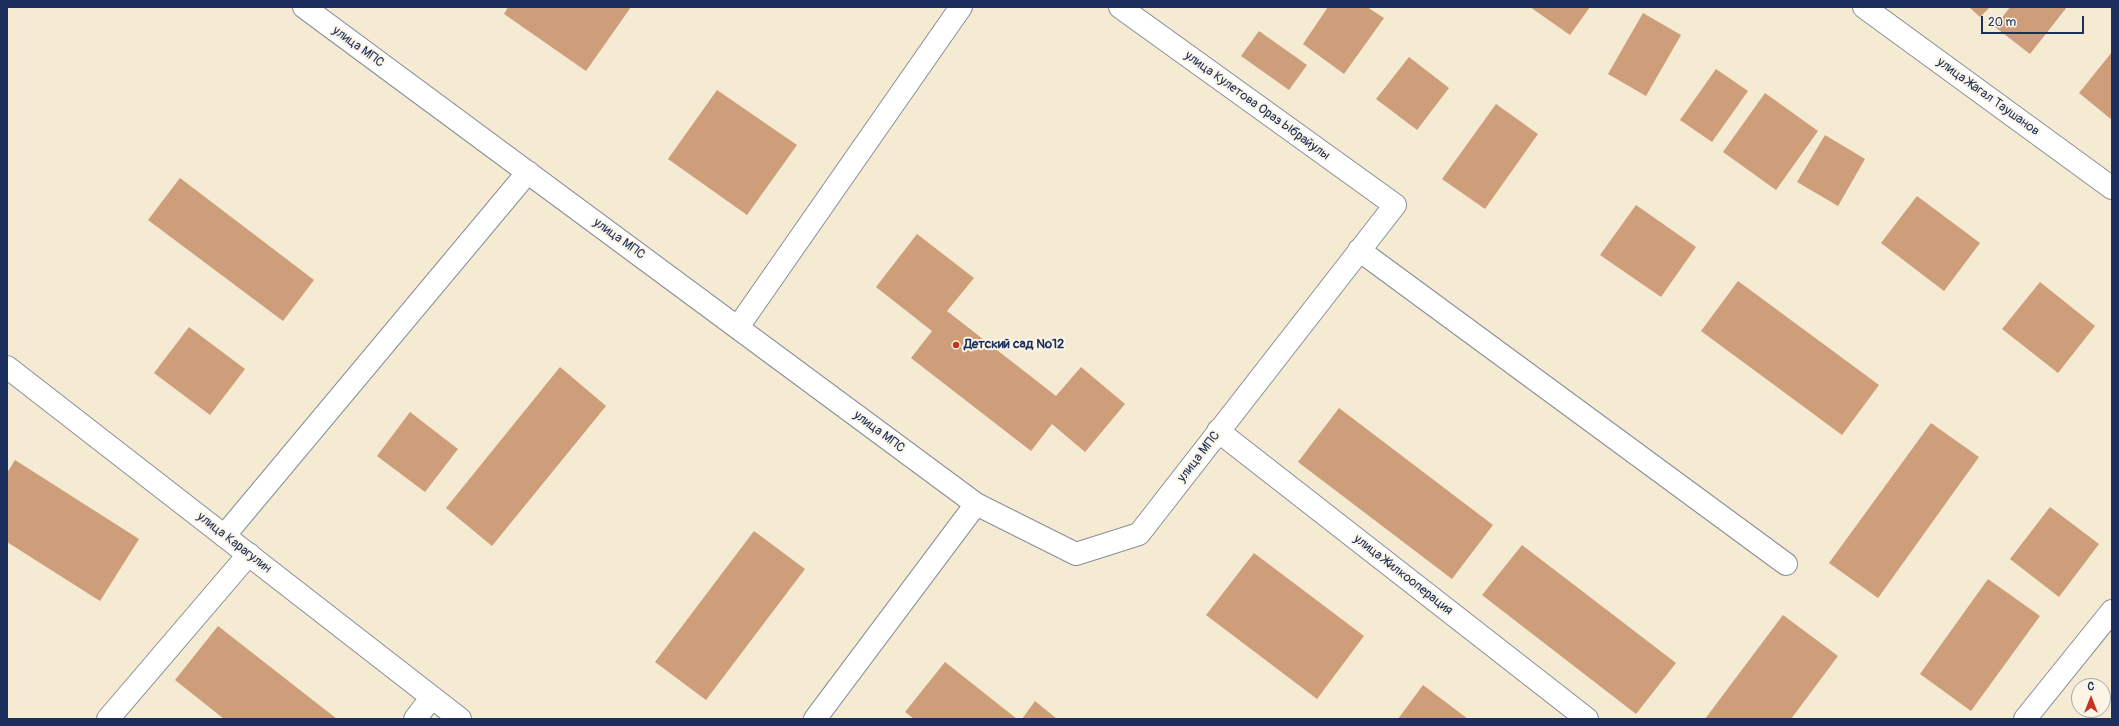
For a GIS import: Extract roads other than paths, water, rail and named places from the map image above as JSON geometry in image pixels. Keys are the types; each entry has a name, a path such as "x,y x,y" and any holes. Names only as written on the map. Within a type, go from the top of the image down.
{"street":[{"name":"улица МПС","path":"304,7 976,504 1076,554 1139,534 1395,205"},
{"path":"738,327 961,7"},
{"name":"улица Кулетова Ораз Ыбрайулы","path":"1120,7 1395,205"},
{"name":"улица Жагал Таушанов","path":"1864,7 2112,188"},
{"path":"224,536 528,172"},
{"path":"1359,250 1786,564"},
{"name":"улица Карагулин","path":"7,367 460,719"},
{"name":"улица Жилкооперация","path":"1218,431 1587,719"},
{"path":"815,719 976,504"},
{"path":"108,719 249,554"},
{"path":"2025,719 2112,611"},
{"path":"415,719 432,697"}],"place":[{"name":"Детский сад №12","path":"956,345"}]}
